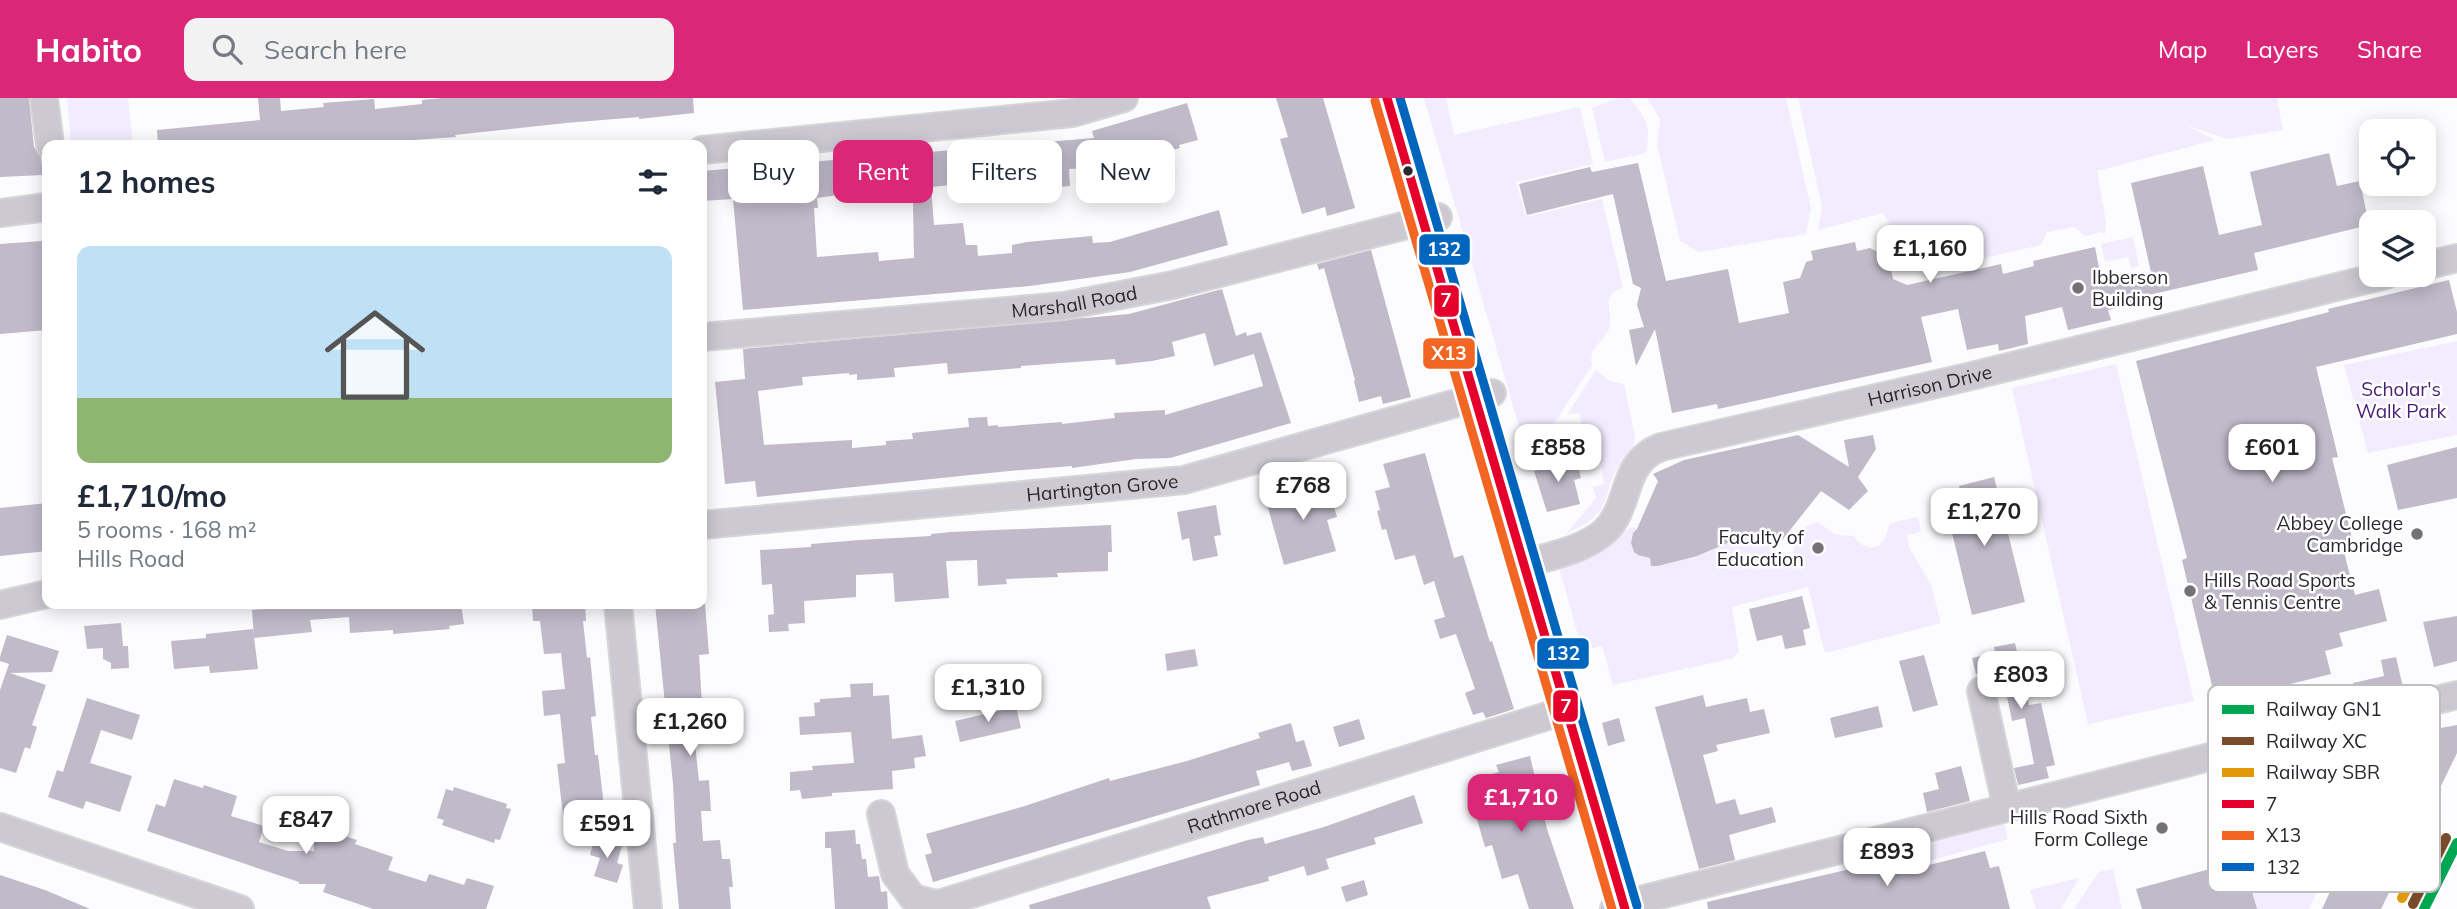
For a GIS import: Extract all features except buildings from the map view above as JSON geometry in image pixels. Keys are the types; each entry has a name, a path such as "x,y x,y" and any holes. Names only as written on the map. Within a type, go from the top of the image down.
{"main road":[{"path":"1387,98 1431,219 1484,395 1523,564 1567,710 1621,908"}],"street":[{"path":"44,98 49,140"},
{"path":"707,150 1073,113 1124,98"},
{"path":"0,213 42,208"},
{"name":"Marshall Road","path":"707,337 1064,306 1173,285 1431,219"},
{"path":"2436,263 2457,258"},
{"name":"Harrison Drive","path":"1523,564 1570,550 1605,530 1615,516 1641,458 1661,447 2359,282"},
{"name":"Hartington Grove","path":"707,525 1184,480 1484,395"},
{"path":"0,606 42,595"},
{"path":"618,609 648,909"},
{"path":"1981,691 2007,808"},
{"path":"2440,699 2457,695"},
{"name":"Rathmore Road","path":"881,814 895,874 913,898 936,904 1567,710"},
{"path":"1621,908 2208,758"},
{"path":"0,827 240,909"}],"green space":[{"path":"67,98 128,98 132,140 71,140"},
{"path":"1424,98 1446,98 1454,135 1580,107 1593,164 1516,182 1526,217 1602,199 1623,288 1609,299 1610,325 1592,353 1592,365 1540,445 1525,447"},
{"path":"1618,98 1629,98 1644,117 1648,129 1646,153 1605,162 1592,108"},
{"path":"1647,98 1786,98 1811,208 1806,234 1699,252 1680,241 1657,145 1660,119"},
{"path":"1798,98 2277,98 2283,130 2227,139 2186,125 2215,140 2097,171 2106,222 2105,234 2101,232 2085,236 2074,227 2047,232 2041,245 1926,271 1913,265 1883,213 1818,230 1822,207"},
{"path":"2133,237 2139,266 2131,268 2128,257 2105,262 2101,244"},
{"name":"Scholar's Walk Park","path":"2457,341 2457,435 2368,453 2344,365"},
{"path":"2116,364 2194,701 2088,724 2012,388"},
{"path":"1596,370 1610,381 1624,384 1635,437 1633,448 1614,473 1602,509 1587,523 1566,534 1596,498 1593,487 1604,484 1599,453 1588,454 1579,413 1567,415"},
{"path":"1918,517 1921,532 1907,535 1909,547 1931,585 1941,623 1825,653 1808,587 1732,607 1739,651 1733,658 1613,685 1602,646 1582,650 1559,567 1600,552 1634,527 1637,529 1631,539 1633,549 1638,555 1649,556 1651,566 1697,556 1739,538 1757,539 1775,549 1775,559 1792,560 1794,546 1801,531 1818,522 1836,535 1854,536 1864,546 1872,547 1884,540 1890,523"},
{"path":"2004,824 2008,839 1917,864 1912,847"},
{"path":"2113,869 2122,909 2074,909 2099,872"},
{"path":"2079,878 2061,909 2036,909 2030,890"},
{"path":"2252,892 2317,892 2309,909 2257,909"}],"rail line":[{"name":"XC","path":"2440,850 2446,838"},
{"name":"GN1","path":"2440,877 2457,843"},
{"name":"SBR","path":"2402,898 2405,892"},
{"name":"XC","path":"2413,904 2419,892"},
{"name":"GN1","path":"2424,909 2432,892"}],"transit line":[{"name":"7","path":"1387,98 1625,909"},
{"name":"132","path":"1400,98 1637,906"},
{"name":"X13","path":"1375,101 1612,909"}],"place":[{"name":"Ibberson Building","path":"2078,288"},
{"name":"Abbey College Cambridge","path":"2417,534"},
{"name":"Faculty of Education","path":"1818,548"},
{"name":"Hills Road Sports & Tennis Centre","path":"2190,591"},
{"name":"Hills Road Sixth Form College","path":"2162,828"}]}
